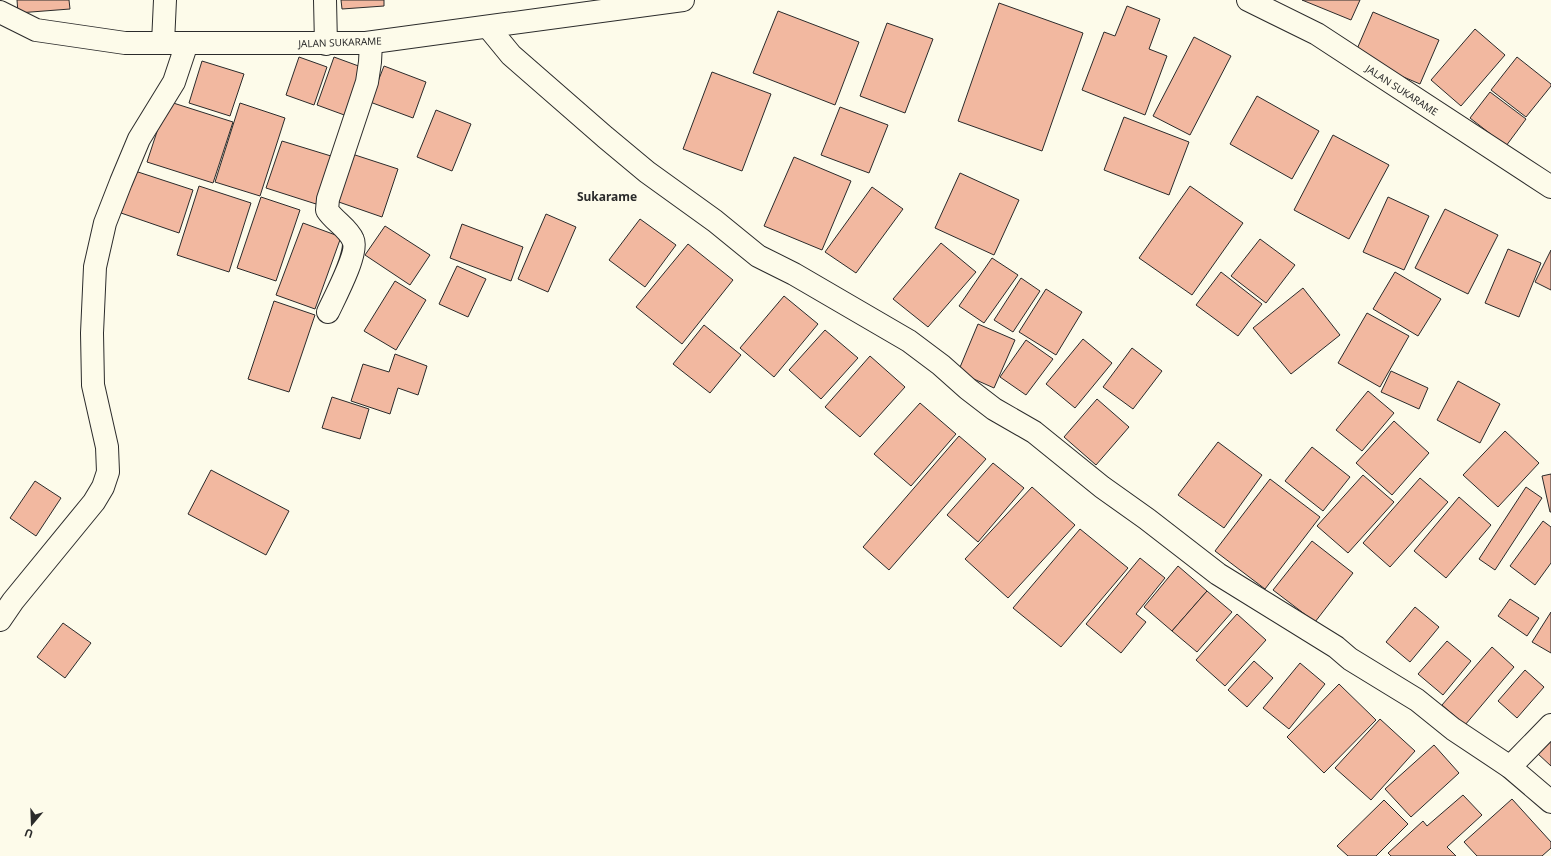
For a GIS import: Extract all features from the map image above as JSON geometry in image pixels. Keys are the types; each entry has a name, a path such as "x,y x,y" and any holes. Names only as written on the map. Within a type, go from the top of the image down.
{"street":[{"path":"163,43 165,0"},
{"path":"325,0 326,44"},
{"name":"JALAN SUKARAME","path":"0,12 36,30 126,43 326,44 371,43 683,0"},
{"name":"JALAN SUKARAME","path":"1248,0 1317,34 1551,187"},
{"path":"488,27 511,55 605,137 647,172 715,221 758,256 794,274 909,341 941,365 968,389 994,409 1034,432 1102,487 1147,519 1218,574 1336,647 1350,659 1416,700 1453,729 1510,767 1551,802"},
{"path":"0,620 13,601 94,502 103,487 108,472 107,447 93,385 92,333 95,267 105,222 121,182 139,139 174,82 187,43"},
{"path":"328,312 352,258 355,245 351,236 327,210 328,199 367,82 371,43"},
{"path":"1510,767 1551,725"}],"building":[{"path":"17,0 69,0 70,9 18,13"},
{"path":"341,0 384,0 384,6 342,9"},
{"path":"1302,0 1360,0 1351,20"},
{"path":"999,3 1083,33 1042,151 958,121"},
{"path":"1127,6 1160,19 1149,49 1167,56 1145,115 1082,90 1104,32 1115,36"},
{"path":"778,11 859,42 835,105 753,73"},
{"path":"1373,12 1439,40 1420,84 1354,56"},
{"path":"887,23 933,39 905,113 860,96"},
{"path":"1475,29 1505,55 1461,106 1431,80"},
{"path":"1194,37 1231,56 1190,135 1153,116"},
{"path":"299,57 327,67 314,105 286,95"},
{"path":"334,57 364,68 347,116 317,105"},
{"path":"1517,57 1551,84 1551,86 1526,117 1491,90"},
{"path":"202,61 244,74 230,116 189,103"},
{"path":"384,66 426,82 413,118 370,102"},
{"path":"712,72 771,94 742,171 683,149"},
{"path":"1490,92 1526,119 1506,146 1470,118"},
{"path":"1257,96 1319,131 1292,179 1230,144"},
{"path":"167,101 233,122 213,183 147,162"},
{"path":"240,103 285,118 260,196 215,182"},
{"path":"840,107 888,125 869,173 821,155"},
{"path":"436,110 471,124 452,171 417,157"},
{"path":"1124,117 1189,142 1169,195 1104,170"},
{"path":"1333,135 1389,165 1349,239 1294,210"},
{"path":"282,141 331,156 316,204 266,188"},
{"path":"349,153 398,169 382,217 333,200"},
{"path":"794,157 851,181 822,250 764,226"},
{"path":"135,171 193,190 179,233 121,213"},
{"path":"960,173 1019,200 994,255 935,228"},
{"path":"199,186 251,203 229,272 177,255"},
{"path":"1190,186 1243,223 1192,295 1139,258"},
{"path":"872,187 903,209 856,273 825,252"},
{"path":"261,197 300,210 276,281 237,268"},
{"path":"1388,197 1429,216 1404,270 1363,252"},
{"path":"1445,209 1498,235 1468,294 1415,268"},
{"path":"546,214 576,227 548,292 518,279"},
{"path":"640,219 676,245 645,287 609,260"},
{"path":"303,223 341,237 315,309 276,295"},
{"path":"462,224 523,247 511,281 450,258"},
{"path":"385,226 430,255 410,285 365,255"},
{"path":"1260,239 1295,265 1266,303 1231,276"},
{"path":"941,243 976,272 928,327 893,299"},
{"path":"688,244 733,280 682,344 636,307"},
{"path":"1508,249 1541,263 1519,317 1485,303"},
{"path":"1551,250 1551,290 1535,282"},
{"path":"992,258 1018,275 984,323 959,306"},
{"path":"457,266 486,279 468,317 439,304"},
{"path":"1221,272 1262,304 1238,336 1196,305"},
{"path":"1395,272 1441,299 1418,336 1373,309"},
{"path":"1021,278 1040,291 1013,332 994,320"},
{"path":"395,281 426,300 396,350 364,331"},
{"path":"1303,288 1340,335 1291,374 1253,328"},
{"path":"1046,289 1082,312 1056,355 1019,332"},
{"path":"784,296 818,324 774,377 740,348"},
{"path":"274,301 315,315 289,392 248,379"},
{"path":"1367,313 1409,336 1380,387 1338,363"},
{"path":"978,324 1015,340 994,388 958,372"},
{"path":"704,325 741,355 710,393 673,364"},
{"path":"825,330 858,358 821,399 789,370"},
{"path":"1083,339 1112,363 1075,408 1046,384"},
{"path":"1026,340 1053,359 1026,395 1000,377"},
{"path":"1132,348 1162,371 1133,409 1103,387"},
{"path":"395,354 427,366 418,395 398,388 390,414 351,401 363,364 389,372"},
{"path":"870,356 905,387 860,437 825,407"},
{"path":"1391,371 1428,388 1419,409 1381,392"},
{"path":"1458,381 1500,404 1480,443 1437,420"},
{"path":"1368,391 1394,413 1362,451 1336,430"},
{"path":"332,397 369,409 360,439 322,428"},
{"path":"1097,399 1129,427 1096,465 1064,437"},
{"path":"920,403 956,434 911,486 874,454"},
{"path":"1394,421 1429,453 1392,495 1356,463"},
{"path":"1505,431 1539,463 1498,507 1463,475"},
{"path":"959,436 986,459 889,570 863,547"},
{"path":"1218,442 1262,475 1224,528 1178,495"},
{"path":"1312,447 1350,477 1323,511 1285,481"},
{"path":"993,463 1024,488 978,542 947,515"},
{"path":"211,470 289,511 266,555 188,514"},
{"path":"1551,474 1551,512 1550,512 1542,476"},
{"path":"1363,475 1394,502 1348,553 1317,526"},
{"path":"1420,478 1448,502 1390,567 1363,543"},
{"path":"1270,479 1320,517 1265,589 1215,551"},
{"path":"35,481 61,498 36,536 10,518"},
{"path":"1032,487 1075,525 1008,598 965,559"},
{"path":"1526,487 1542,498 1495,570 1479,559"},
{"path":"1459,497 1491,525 1446,578 1414,551"},
{"path":"1543,521 1551,527 1551,563 1535,585 1510,566"},
{"path":"1080,529 1128,568 1061,647 1013,608"},
{"path":"1312,541 1353,573 1315,622 1273,590"},
{"path":"1140,558 1165,578 1136,614 1146,622 1121,653 1086,624"},
{"path":"1178,566 1207,591 1172,631 1144,607"},
{"path":"1207,591 1232,612 1197,652 1172,631"},
{"path":"1510,599 1539,618 1527,636 1498,616"},
{"path":"1415,607 1439,627 1410,662 1386,642"},
{"path":"1551,612 1551,653 1532,642"},
{"path":"1237,614 1266,640 1225,686 1196,660"},
{"path":"63,623 91,643 65,678 37,657"},
{"path":"1447,641 1471,661 1443,695 1418,674"},
{"path":"1492,647 1514,667 1465,725 1442,705"},
{"path":"1254,661 1273,678 1247,707 1228,690"},
{"path":"1300,663 1325,684 1289,729 1263,708"},
{"path":"1525,670 1544,687 1517,718 1498,701"},
{"path":"1339,684 1376,720 1324,773 1287,737"},
{"path":"1380,719 1415,751 1371,800 1335,768"},
{"path":"1551,737 1551,766 1537,753"},
{"path":"1434,745 1459,773 1411,817 1385,789"},
{"path":"1463,795 1482,815 1447,847 1456,856 1391,856 1388,853 1423,821 1427,826"},
{"path":"1512,799 1551,842 1551,848 1542,856 1477,856 1464,842"},
{"path":"1384,800 1408,824 1376,856 1348,856 1337,846"}],"district":[{"name":"Sukarame","path":"607,196"}]}
